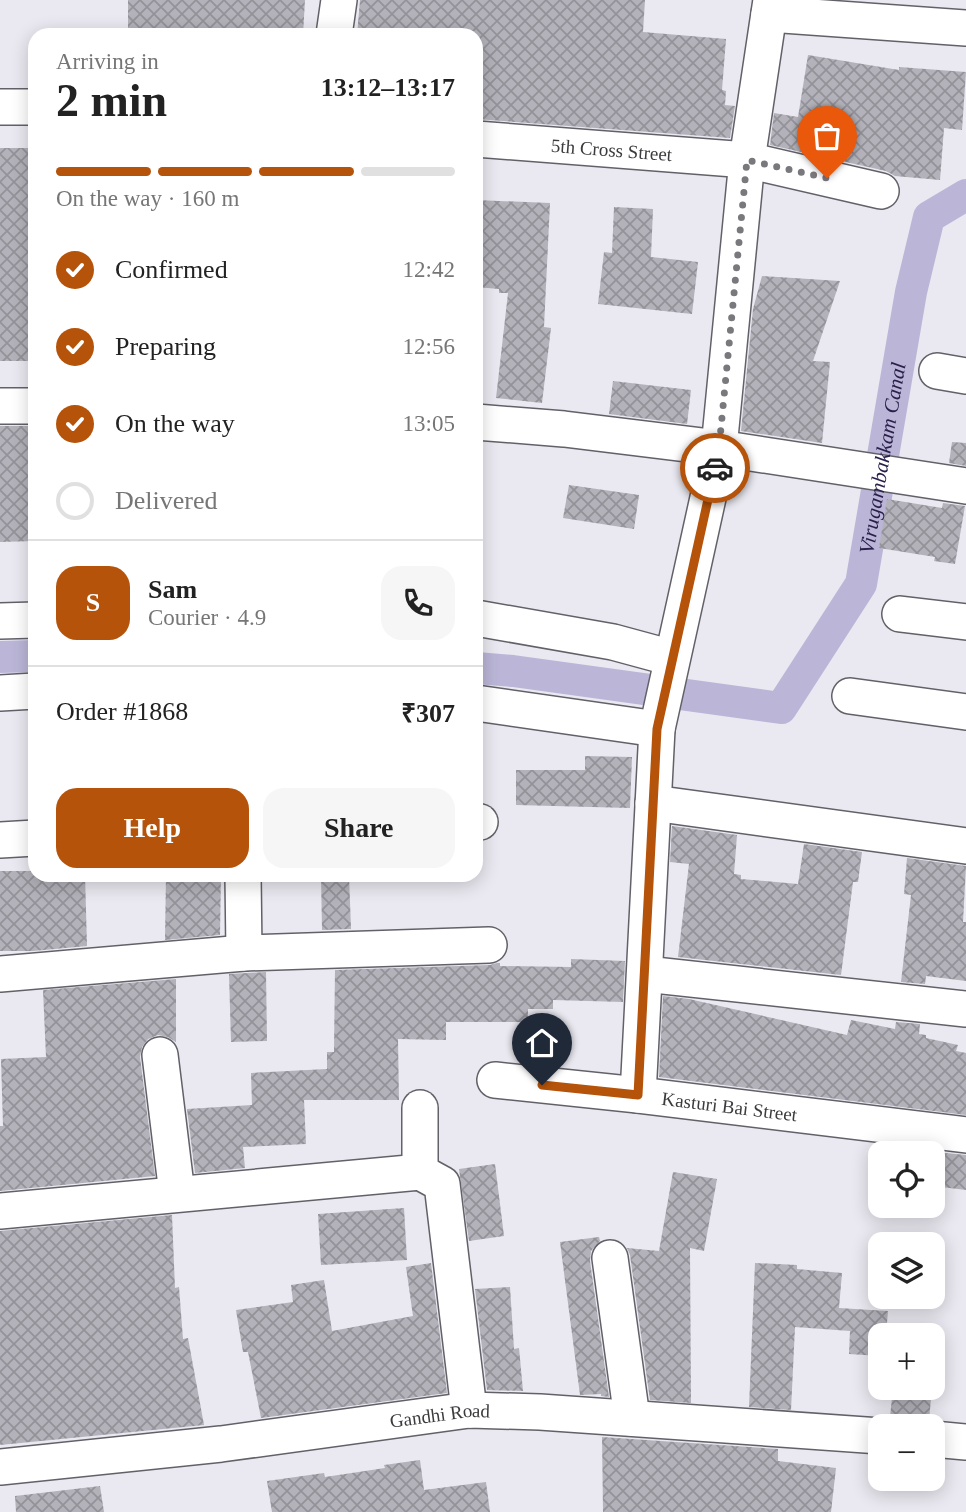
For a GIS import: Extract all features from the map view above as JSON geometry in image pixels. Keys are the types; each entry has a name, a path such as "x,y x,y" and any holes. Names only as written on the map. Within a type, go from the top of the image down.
{"street":[{"path":"335,28 339,0"},
{"path":"638,1095 657,729 719,448 747,160 770,7 966,28"},
{"path":"0,107 28,107"},
{"name":"5th Cross Street","path":"483,140 747,160 881,191"},
{"path":"0,406 28,406"},
{"path":"483,423 564,429 719,448 951,484"},
{"path":"900,614 966,622"},
{"path":"483,619 613,642 672,658"},
{"path":"0,621 28,620"},
{"path":"0,693 28,691"},
{"path":"850,696 966,712"},
{"path":"483,705 657,729"},
{"path":"653,803 966,846"},
{"path":"0,839 28,838"},
{"path":"243,882 244,953"},
{"path":"0,974 244,953 489,945"},
{"path":"645,974 966,1009"},
{"path":"160,1055 177,1194"},
{"name":"Kasturi Bai Street","path":"495,1080 966,1135"},
{"path":"420,1108 421,1172"},
{"path":"0,1211 421,1172 442,1184 469,1410"},
{"path":"610,1258 632,1418"},
{"name":"Gandhi Road","path":"0,1467 221,1444 469,1410 632,1418 868,1435"},
{"path":"945,1440 966,1442"}],"building":[{"path":"128,0 305,0 303,28 128,28"},
{"path":"360,0 645,0 643,32 726,39 722,90 726,91 725,105 735,106 730,138 483,120 483,28 358,28"},
{"path":"808,55 899,70 899,67 966,72 962,130 944,128 940,180 895,176 886,171 770,145 774,113 798,117"},
{"path":"0,148 28,148 28,361 0,361"},
{"path":"483,200 550,203 544,327 551,328 542,403 496,398 508,293 499,293 499,289 483,288"},
{"path":"614,207 653,209 651,257 698,262 692,314 598,304 604,252 612,253"},
{"path":"762,276 840,281 813,361 830,362 822,443 741,431 753,309"},
{"path":"613,381 691,390 687,424 609,414"},
{"path":"0,426 28,426 28,541 0,542"},
{"path":"952,442 966,443 966,466 949,463"},
{"path":"569,485 639,495 634,529 563,518"},
{"path":"887,499 942,508 943,503 965,506 955,564 934,561 935,557 879,548"},
{"path":"585,756 632,757 630,808 516,805 516,770 585,770"},
{"path":"672,826 737,835 734,874 741,875 741,879 798,884 804,844 862,852 858,882 853,882 841,975 678,957 689,864 670,862"},
{"path":"907,858 966,866 963,922 966,922 966,981 926,976 925,984 901,982 911,895 904,894"},
{"path":"0,871 28,871 28,882 85,882 87,946 0,951"},
{"path":"166,882 221,882 220,935 165,940"},
{"path":"321,882 349,882 351,929 322,930"},
{"path":"571,959 625,961 623,1002 553,1000 553,1009 528,1009 528,1022 446,1022 446,1040 398,1039 399,1100 304,1100 306,1144 243,1147 245,1168 195,1173 187,1109 252,1105 251,1073 327,1069 327,1052 334,1052 335,970 497,963 500,963 500,966 571,967"},
{"path":"266,972 267,1041 231,1042 229,974"},
{"path":"176,979 176,1042 158,1035 148,1039 142,1047 140,1057 155,1176 0,1191 0,1126 3,1126 1,1059 46,1057 43,990"},
{"path":"663,996 689,999 847,1035 851,1020 895,1029 896,1022 920,1024 919,1034 958,1045 956,1051 966,1053 966,1115 659,1077"},
{"path":"945,1153 966,1155 966,1190 945,1187"},
{"path":"495,1164 504,1236 469,1241 459,1169"},
{"path":"673,1172 717,1179 704,1251 690,1248 691,1403 650,1400 627,1248 659,1251"},
{"path":"404,1208 407,1260 321,1265 318,1214"},
{"path":"172,1215 175,1288 179,1287 183,1339 188,1338 204,1425 0,1445 0,1231"},
{"path":"599,1237 600,1241 591,1251 590,1261 609,1397 601,1394 580,1395 560,1242"},
{"path":"431,1263 447,1393 261,1418 248,1352 243,1352 236,1310 293,1302 291,1285 324,1280 332,1331 413,1316 406,1267"},
{"path":"755,1263 797,1265 797,1269 842,1273 839,1308 888,1311 887,1323 868,1323 868,1355 849,1354 850,1331 795,1327 791,1410 749,1407"},
{"path":"510,1287 514,1349 519,1348 523,1391 487,1390 475,1289"},
{"path":"892,1400 931,1400 930,1414 890,1414"},
{"path":"602,1437 778,1449 778,1461 836,1468 831,1512 603,1512"},
{"path":"420,1460 424,1490 486,1482 490,1512 272,1512 267,1481 324,1473 325,1477"},
{"path":"100,1486 104,1512 16,1512 15,1496"}],"waterway":[{"name":"Virugambakkam Canal","path":"483,669 781,708 861,584 911,292 929,217 966,195"},
{"name":"Virugambakkam Canal","path":"0,657 28,656"}],"way so far":[{"path":"715,468 747,160 827,178"}],"route":[{"path":"542,1085 638,1095 657,729 715,468"}]}
